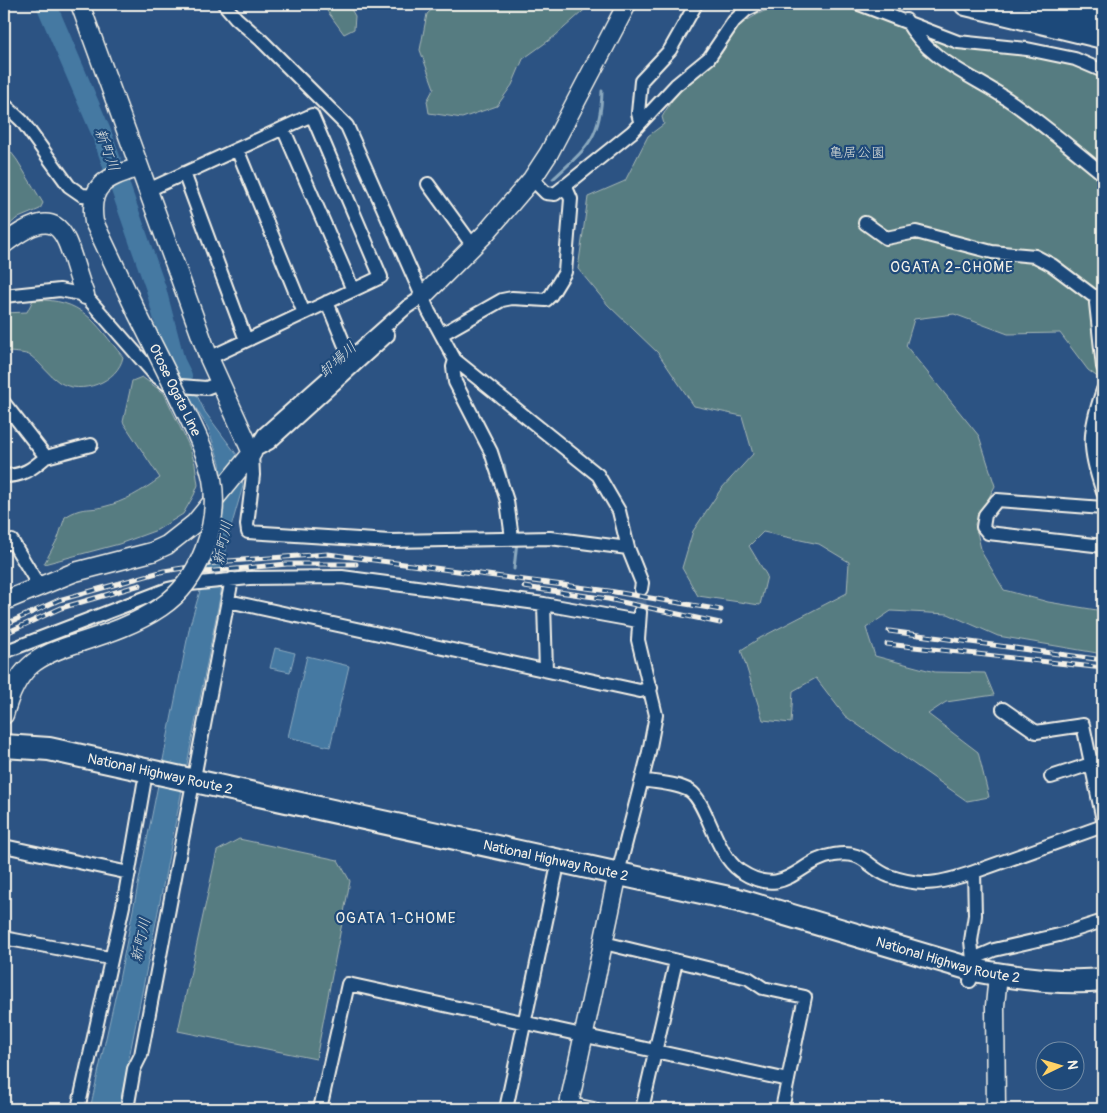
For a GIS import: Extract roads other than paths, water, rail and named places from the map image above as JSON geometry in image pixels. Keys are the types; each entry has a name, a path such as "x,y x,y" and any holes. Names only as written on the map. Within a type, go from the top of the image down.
{"highway":[{"path":"969,4 1103,36"},
{"path":"969,4 1103,49"},
{"path":"1037,4 1100,18"},
{"name":"National Highway Route 2","path":"4,746 48,749 150,781"},
{"name":"National Highway Route 2","path":"4,760 41,763 190,787 617,880 738,900 972,970 997,981 1103,996"},
{"name":"National Highway Route 2","path":"190,787 556,874 617,880"},
{"name":"National Highway Route 2","path":"997,981 1103,980"}],"street":[{"path":"80,4 136,168 148,190 209,358 215,384 248,457 253,475 246,525 248,532 390,541 550,538 628,548"},
{"path":"224,4 347,126 422,297 455,360 598,475 619,511 628,548 642,583 641,590"},
{"path":"4,601 75,572 160,548 195,523 264,434 407,307 422,297 473,246 532,179 550,153 627,4"},
{"path":"640,121 638,113 641,81 670,50 696,4"},
{"path":"532,179 546,193 554,194 632,132 640,121 676,85 709,58 734,21 746,10 758,4"},
{"path":"860,4 906,20 958,42 1046,53 1075,59 1103,71"},
{"path":"906,20 915,36 935,56 1012,102 1103,174"},
{"path":"4,104 22,121 69,186 82,195 94,196 95,190 104,180 136,168"},
{"path":"148,190 312,115 381,277 209,358"},
{"path":"283,128 353,290"},
{"path":"237,149 304,313"},
{"path":"184,173 246,340"},
{"path":"428,184 473,246"},
{"path":"442,334 502,300 512,298 546,300 551,295 564,272 571,199 565,185"},
{"name":"Otose Ogata Line","path":"4,715 10,693 21,673 30,663 43,655 113,632 142,619 163,606 184,584 198,562 208,539 213,516 214,496 212,478 204,449 94,222 92,209 94,196"},
{"path":"4,244 32,226 52,223 60,228 65,236 85,295 155,375 168,385 215,384"},
{"path":"865,223 886,238 916,232 992,252 1035,256 1052,265 1101,298 1096,303 1103,366"},
{"path":"4,296 60,290 85,295"},
{"path":"248,457 269,443 413,312 422,297"},
{"path":"327,302 346,351 351,356"},
{"path":"455,360 453,367 455,382 492,452 507,501 512,538"},
{"path":"1103,390 1093,420 1091,455 1099,465 1103,492"},
{"path":"4,403 46,457"},
{"path":"4,476 18,476 29,471 46,457 91,445"},
{"path":"1103,508 997,500 985,515 983,526 988,532 1103,546"},
{"path":"4,544 12,541 39,586"},
{"path":"4,652 138,600 190,584 228,580 342,577 639,617 640,653 651,688 656,715 617,880 568,1106 594,1109"},
{"path":"127,1109 134,1069 141,1055 190,787 228,601 228,580"},
{"path":"228,601 640,691 651,688"},
{"path":"544,604 546,670"},
{"path":"1003,710 1036,732 1083,725 1097,761 1103,820"},
{"path":"1051,777 1097,761"},
{"path":"642,780 682,787 692,792 723,852 732,865 764,881 788,878 818,859 834,854 854,855 865,858 889,876 928,884 941,883 1103,826"},
{"path":"78,1109 109,958 150,781"},
{"path":"4,846 129,873"},
{"path":"972,970 971,942 975,915 974,872"},
{"path":"506,1109 556,874"},
{"path":"972,970 994,950 1060,935 1103,921"},
{"path":"4,938 109,958"},
{"path":"604,944 748,978 763,988 805,997 782,1109"},
{"path":"642,1109 676,961"},
{"path":"996,1109 997,981"},
{"path":"320,1109 348,984 525,1021 788,1080"}],"water":[{"path":"171,348 180,369 190,381 205,412 240,459 243,486 227,541 221,592 119,1109 90,1109 119,980 190,625 224,510 220,463 208,428 189,397 173,364"},
{"path":"275,648 295,653 290,672 270,668"},
{"path":"307,656 349,666 330,747 288,737"}],"waterway":[{"name":"新町川","path":"46,4 101,132 156,289 175,362 182,376"},
{"name":"卸場川","path":"553,179 590,141 599,121 602,91"},
{"path":"504,465 508,486"},
{"path":"515,517 517,533"},
{"path":"514,569 517,541"}],"tunnel":[{"path":"640,612 641,589"}],"railway":[{"path":"4,625 59,600 164,571 228,561 328,554 609,591 721,610"},
{"path":"194,573 287,564 356,564"},
{"path":"4,634 61,608 140,585"},
{"path":"524,587 608,599 720,623"},
{"path":"889,631 1103,660"},
{"path":"887,644 1103,668"}],"district":[{"name":"OGATA 2-CHOME","path":"952,267"},
{"name":"OGATA 1-CHOME","path":"396,918"}],"park label":[{"name":"亀居公園","path":"857,152"}]}
